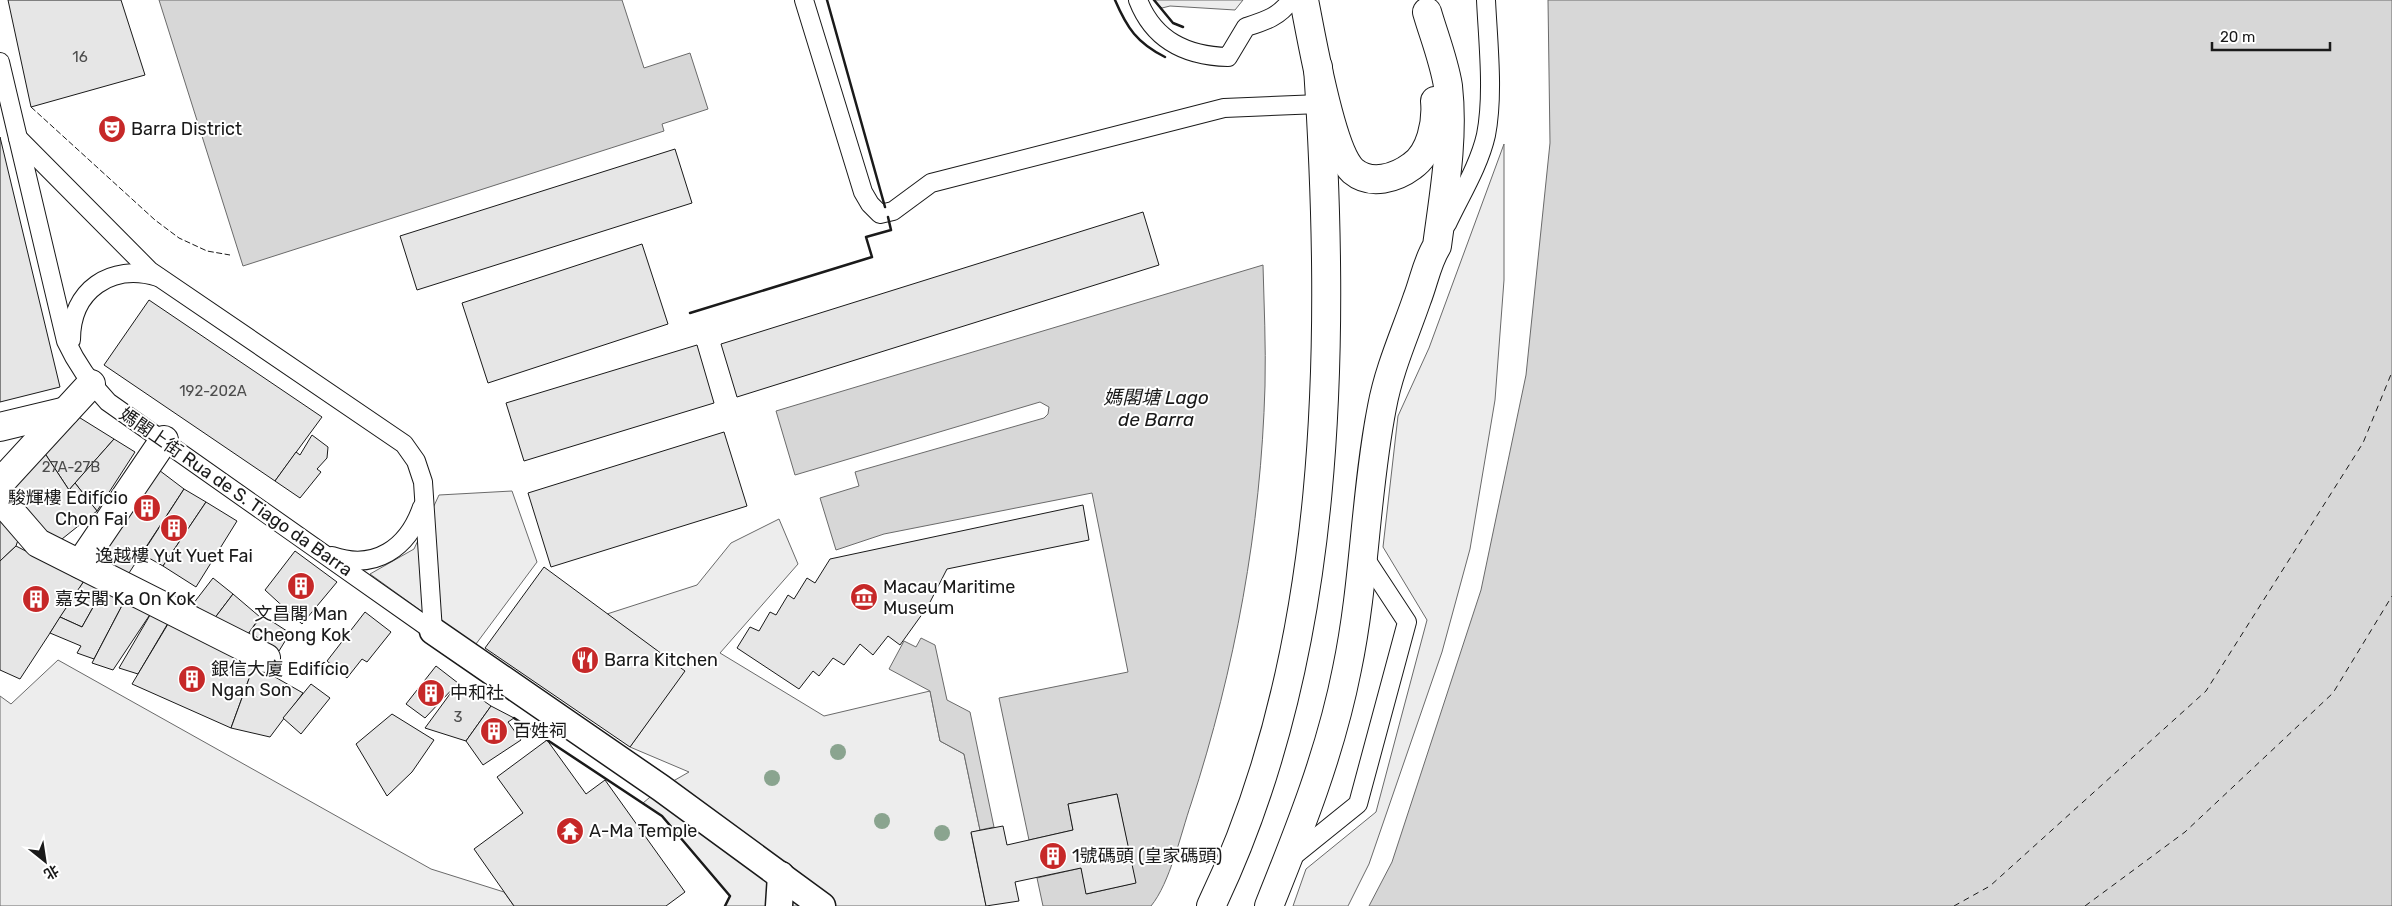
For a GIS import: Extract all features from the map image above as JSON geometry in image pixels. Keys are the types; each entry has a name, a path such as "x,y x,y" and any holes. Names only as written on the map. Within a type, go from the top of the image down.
{"main road":[{"path":"1304,0 1334,133 1352,170 1363,177 1381,179 1399,176 1416,164 1428,146 1436,116 1427,6"},
{"path":"1269,906 1325,755 1347,669 1382,406 1399,345 1418,298 1431,254 1437,246 1450,148 1450,119 1447,84 1427,6"},
{"path":"1211,906 1247,820 1274,739 1307,578 1317,491 1324,368 1324,201 1318,67"},
{"path":"0,483 66,411 84,374"},
{"path":"0,427 66,411"},
{"path":"80,564 164,440"},
{"path":"0,499 38,543 266,658"}],"street":[{"name":"媽閣上街 Rua de S. Tiago da Barra","path":"433,631 661,788 822,906"},
{"path":"779,906 781,875"}],"lane":[{"path":"804,0 863,192 870,204 880,214 893,211 931,183 1214,110 1320,104"},
{"path":"1138,0 1155,26 1172,44 1187,52 1207,57 1228,58 1246,28 1274,18 1283,12 1291,0"},
{"path":"1476,0 1490,72"},
{"path":"1437,246 1483,143 1490,72 1486,0"},
{"name":"媽閣上街 Rua de S. Tiago da Barra","path":"0,62 66,341 84,374 108,402 433,631"},
{"path":"18,137 150,271 404,444 416,462 424,482 433,631"},
{"path":"84,374 72,345 71,325 78,307 89,291 104,279 122,273 142,272 161,278"},
{"path":"313,546 334,557 357,561 380,557 400,545 415,527 423,506 424,482"},
{"path":"1287,861 1358,804 1406,622 1363,555"}],"shaded area":[{"path":"1154,0 1243,0 1235,10 1170,6 1162,8"},
{"path":"1504,144 1504,280 1495,400 1470,549 1442,652 1369,864 1348,906 1293,906 1306,869 1376,812 1427,620 1383,547 1398,416 1429,348"},
{"path":"512,491 537,562 473,648 370,574 414,549 439,495"},
{"path":"779,519 798,564 720,653 824,716 930,691 940,741 964,754 980,830 971,833 986,906 725,906 730,896 662,816 643,803 661,788 689,772 630,747 684,671 607,614 697,585 731,543"},
{"path":"58,660 431,869 504,892 514,906 0,906 0,696 11,704"}],"water":[{"path":"159,0 622,0 644,68 690,53 708,109 662,124 664,131 243,266"},
{"path":"1548,0 2392,0 2392,906 1369,906 1392,862 1481,590 1526,375 1550,143"},
{"name":"媽閣塘 Lago de Barra","path":"1263,265 1265,386 1258,492 1251,545 1243,598 1221,702 1174,857 1164,884 1151,906 1043,906 1037,878 1081,868 1087,894 1135,883 1117,794 1068,804 1073,830 1029,840 999,698 1128,672 1092,493 884,534 836,550 820,498 859,486 855,472 1044,418 1048,414 1049,407 1040,402 795,475 776,411"},
{"path":"921,638 935,645 947,700 970,712 994,827 980,830 964,754 940,741 930,691 889,669 904,641 916,647"}],"building":[{"path":"8,0 121,0 145,75 31,107"},
{"path":"0,137 60,387 0,402"},
{"path":"675,149 692,203 417,290 400,236"},
{"path":"1143,212 1159,265 737,397 721,344"},
{"path":"642,244 668,324 488,383 462,303"},
{"path":"149,300 322,417 275,481 104,365"},
{"path":"697,345 714,403 524,461 506,403"},
{"path":"77,416 114,439 69,490 44,452"},
{"path":"724,432 747,506 551,567 528,493"},
{"path":"312,435 328,447 327,458 317,469 321,472 300,498 275,481 296,452 300,455"},
{"path":"114,439 135,452 97,511 75,483"},
{"path":"44,452 69,490 75,483 97,511 57,543 4,490"},
{"name":"駿輝樓 Edifício Chon Fai","path":"151,464 184,489 127,576 93,555"},
{"name":"逸越樓 Yut Yuet Fai","path":"184,489 206,502 163,566 142,554"},
{"path":"206,502 237,521 196,587 163,566"},
{"name":"Macau Maritime Museum","path":"1083,505 1089,540 947,569 928,606 900,645 888,636 873,655 860,644 844,665 833,658 819,676 813,671 799,689 737,648 750,627 759,631 770,612 776,615 788,595 794,599 807,578 815,583 830,559"},
{"path":"0,520 19,537 16,546 0,561"},
{"name":"嘉安閣 Ka On Kok","path":"16,546 84,581 20,679 0,670 0,561"},
{"name":"文昌閣 Man Cheong Kok","path":"295,551 337,582 302,624 265,590"},
{"name":"Barra Kitchen","path":"544,567 685,671 630,747 485,648"},
{"path":"86,578 105,586 82,627 60,617"},
{"path":"213,578 233,594 214,619 193,604"},
{"path":"105,586 127,596 94,659 77,653 81,646 50,633 60,617 82,627"},
{"path":"233,594 260,617 248,634 214,619"},
{"path":"127,596 153,610 113,670 92,663"},
{"path":"153,610 171,618 138,674 119,668"},
{"path":"365,612 391,632 367,662 362,659 347,678 327,661"},
{"path":"262,615 290,633 279,651 246,637"},
{"name":"銀信大廈 Edifício Ngan Son","path":"168,624 254,665 231,728 132,684"},
{"path":"254,665 303,693 270,737 231,728"},
{"name":"中和社","path":"436,666 458,683 425,718 406,704"},
{"path":"458,683 491,706 466,741 425,728"},
{"path":"311,684 330,698 301,734 283,718"},
{"name":"百姓祠","path":"491,706 514,718 508,722 521,740 483,765 466,741"},
{"path":"392,714 434,740 412,772 387,796 356,744"},
{"name":"A-Ma Temple","path":"547,740 586,794 605,780 685,892 666,906 514,906 474,849 523,813 497,777"},
{"name":"1號碼頭 (皇家碼頭)","path":"1117,794 1136,883 1086,894 1081,868 1015,882 1019,901 986,906 971,832 1003,826 1007,845 1073,830 1068,804"}],"ferry route":[{"path":"1954,906 1990,886 2206,691 2363,443 2392,372"},
{"path":"2085,906 2185,832 2333,693 2392,596"}],"fence":[{"path":"31,107 155,220 179,238 207,251 230,255"}],"wall":[{"path":"827,0 885,207"},
{"path":"1115,0 1134,34 1155,52 1165,57"},
{"path":"1154,0 1173,23 1183,27"},
{"path":"690,313 872,257 866,237 891,230 888,217"},
{"path":"514,718 662,816 730,896 725,906"}],"place":[{"name":"Barra District","path":"112,129"},
{"name":"駿輝樓 Edifício Chon Fai","path":"147,508"},
{"name":"逸越樓 Yut Yuet Fai","path":"174,528"},
{"name":"文昌閣 Man Cheong Kok","path":"301,586"},
{"name":"Macau Maritime Museum","path":"864,597"},
{"name":"嘉安閣 Ka On Kok","path":"36,599"},
{"name":"Barra Kitchen","path":"585,660"},
{"name":"銀信大廈 Edifício Ngan Son","path":"192,679"},
{"name":"中和社","path":"431,693"},
{"name":"百姓祠","path":"494,731"},
{"name":"A-Ma Temple","path":"570,831"},
{"name":"1號碼頭 (皇家碼頭)","path":"1053,856"}]}
